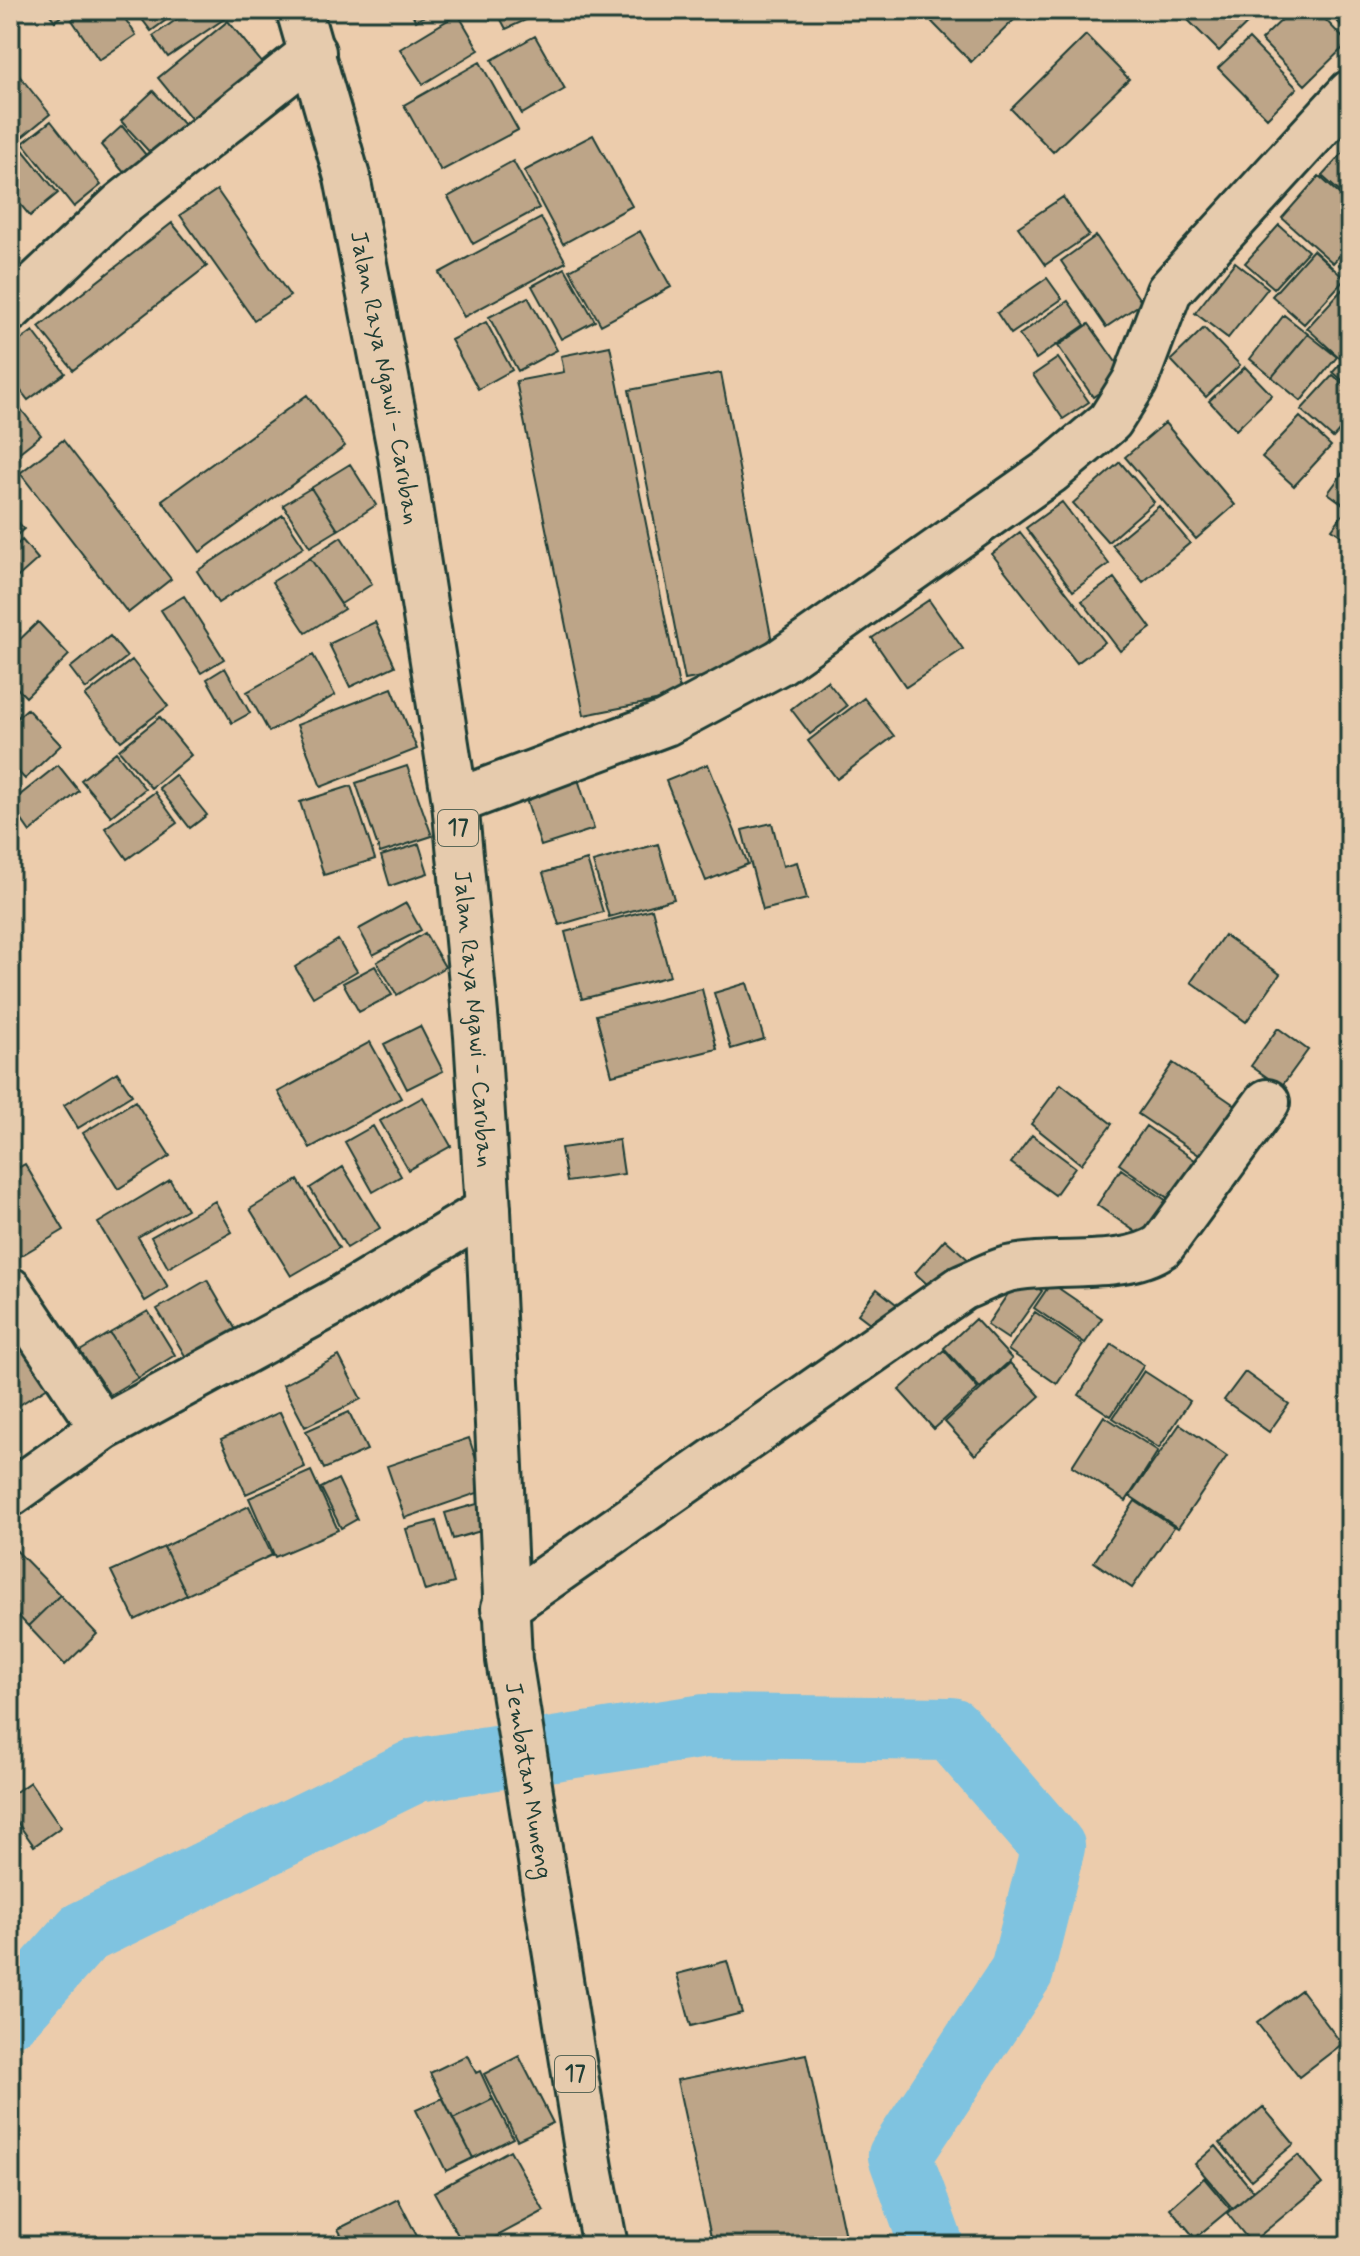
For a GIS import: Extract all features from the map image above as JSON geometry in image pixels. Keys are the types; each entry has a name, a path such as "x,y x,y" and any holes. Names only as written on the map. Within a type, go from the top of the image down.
{"main road":[{"name":"Jalan Raya Ngawi - Caruban","path":"299,10 347,177 400,449 455,802 477,1036 488,1210 504,1608 509,1660"},
{"path":"10,309 121,205 313,52"},
{"path":"455,802 666,723 780,662 1051,471 1110,421 1135,381 1169,291 1350,93"},
{"path":"504,1608 962,1288 1008,1269 1131,1260 1149,1255 1162,1246 1267,1102"},
{"path":"10,1494 103,1428 335,1302 488,1210"},
{"path":"10,1290 103,1428"},
{"name":"Jembatan Muneng","path":"509,1660 605,2246"}],"building":[{"path":"46,10 69,10 55,21"},
{"path":"87,10 119,10 136,35 99,60 72,20"},
{"path":"135,10 180,10 151,31"},
{"path":"190,10 222,10 227,17 168,57 153,36"},
{"path":"409,10 435,10 416,21"},
{"path":"496,10 526,10 530,18 506,29"},
{"path":"944,10 1024,10 971,62 932,22"},
{"path":"1188,10 1261,10 1219,51 1183,15"},
{"path":"1292,10 1316,10 1348,43 1305,85 1261,40"},
{"path":"1326,10 1350,10 1350,18 1342,26"},
{"path":"458,14 479,50 423,84 400,49"},
{"path":"228,21 264,65 194,122 158,78"},
{"path":"1086,35 1129,79 1053,152 1011,109"},
{"path":"535,36 565,89 522,114 492,60"},
{"path":"1249,39 1297,88 1267,118 1218,68"},
{"path":"480,62 518,130 441,171 404,105"},
{"path":"10,64 50,114 22,137 10,122"},
{"path":"153,91 186,127 154,157 121,121"},
{"path":"51,121 101,185 74,207 23,143"},
{"path":"122,126 146,155 125,174 101,145"},
{"path":"10,134 58,193 30,216 10,192"},
{"path":"593,135 632,206 563,244 524,171"},
{"path":"1350,145 1350,201 1322,176"},
{"path":"513,161 539,208 473,244 448,197"},
{"path":"1319,176 1350,204 1350,244 1333,263 1282,218"},
{"path":"217,190 290,296 254,320 180,215"},
{"path":"1063,197 1089,235 1045,265 1018,227"},
{"path":"541,218 566,262 464,317 439,273"},
{"path":"172,223 207,266 73,370 39,327"},
{"path":"1279,225 1308,251 1274,288 1245,263"},
{"path":"640,231 671,287 601,325 570,270"},
{"path":"1096,236 1142,303 1106,327 1061,261"},
{"path":"1313,250 1345,279 1304,324 1272,296"},
{"path":"1350,250 1350,275 1338,264"},
{"path":"1235,262 1268,288 1228,338 1195,313"},
{"path":"565,268 595,321 561,339 532,286"},
{"path":"1047,278 1062,299 1011,334 997,313"},
{"path":"1349,282 1350,349 1341,359 1307,328"},
{"path":"528,297 557,350 518,371 489,317"},
{"path":"1068,301 1085,325 1036,359 1019,335"},
{"path":"1284,315 1308,334 1272,377 1250,359"},
{"path":"486,322 512,370 478,389 451,340"},
{"path":"1089,324 1125,375 1093,397 1058,346"},
{"path":"1204,328 1240,365 1206,397 1171,360"},
{"path":"33,331 65,373 28,400 10,377 10,348"},
{"path":"1308,334 1337,357 1301,401 1272,377"},
{"path":"610,346 681,696 584,715 516,381 564,372 561,356"},
{"path":"1350,353 1350,387 1333,372"},
{"path":"1058,358 1089,402 1063,419 1033,375"},
{"path":"1245,367 1272,395 1236,430 1209,401"},
{"path":"721,373 776,663 685,680 629,390"},
{"path":"1333,375 1350,390 1350,419 1333,438 1301,410"},
{"path":"10,395 41,435 11,459 10,457"},
{"path":"307,395 345,446 200,552 162,500"},
{"path":"1300,417 1331,446 1294,486 1262,457"},
{"path":"1165,423 1235,505 1196,539 1125,457"},
{"path":"63,440 171,579 128,613 20,473"},
{"path":"1120,462 1154,502 1108,542 1073,503"},
{"path":"1350,463 1350,509 1328,493"},
{"path":"350,464 376,505 338,530 311,488"},
{"path":"311,488 338,530 310,547 283,505"},
{"path":"1062,502 1109,564 1073,591 1026,528"},
{"path":"1159,506 1190,543 1143,582 1112,545"},
{"path":"1347,509 1350,512 1350,542 1332,529"},
{"path":"10,513 24,529 10,541"},
{"path":"283,515 304,547 218,603 197,571"},
{"path":"1020,532 1105,642 1077,663 992,554"},
{"path":"341,537 372,584 341,604 310,558"},
{"path":"22,540 38,559 10,584 10,551"},
{"path":"310,558 344,609 306,633 272,582"},
{"path":"1114,578 1151,628 1120,651 1082,601"},
{"path":"184,596 224,659 201,673 161,610"},
{"path":"929,600 963,649 906,687 872,638"},
{"path":"10,620 20,631 10,640"},
{"path":"38,622 69,655 26,697 10,681 10,649"},
{"path":"375,622 395,666 350,687 329,644"},
{"path":"110,636 127,657 86,689 70,668"},
{"path":"313,655 335,695 269,732 247,692"},
{"path":"132,660 168,706 121,741 85,696"},
{"path":"225,668 250,713 232,723 207,679"},
{"path":"827,681 847,706 810,734 791,709"},
{"path":"392,688 417,749 321,787 297,725"},
{"path":"864,698 894,736 837,779 808,741"},
{"path":"27,709 61,745 25,779 10,763 10,724"},
{"path":"160,717 191,755 151,788 119,750"},
{"path":"116,752 145,789 111,816 81,780"},
{"path":"708,764 748,864 706,881 666,781"},
{"path":"58,765 79,791 30,832 10,803"},
{"path":"407,766 432,836 380,853 356,783"},
{"path":"175,775 207,815 190,828 159,788"},
{"path":"578,779 594,829 541,846 525,796"},
{"path":"351,786 375,859 324,875 300,802"},
{"path":"155,792 177,823 127,859 105,828"},
{"path":"772,823 783,866 797,862 807,899 763,910 742,830"},
{"path":"419,844 428,873 390,886 381,856"},
{"path":"658,844 674,899 609,917 593,862"},
{"path":"587,860 603,912 559,925 543,873"},
{"path":"406,903 421,930 373,955 359,929"},
{"path":"652,909 670,976 582,999 565,932"},
{"path":"425,933 445,967 397,995 377,962"},
{"path":"1224,935 1280,974 1246,1022 1191,982"},
{"path":"338,940 357,971 313,997 295,967"},
{"path":"375,966 392,995 359,1012 343,983"},
{"path":"747,983 764,1039 731,1049 714,993"},
{"path":"702,989 717,1049 612,1075 596,1015"},
{"path":"420,1026 443,1071 407,1089 384,1044"},
{"path":"1278,1028 1308,1050 1281,1087 1251,1066"},
{"path":"370,1042 401,1098 310,1148 278,1092"},
{"path":"1173,1063 1239,1108 1205,1159 1138,1114"},
{"path":"117,1072 132,1095 78,1128 64,1105"},
{"path":"1061,1084 1112,1124 1081,1164 1031,1124"},
{"path":"423,1097 451,1146 408,1170 380,1121"},
{"path":"135,1101 170,1156 118,1189 83,1133"},
{"path":"373,1126 401,1176 373,1192 345,1142"},
{"path":"1146,1126 1202,1165 1175,1203 1119,1164"},
{"path":"1032,1135 1075,1167 1055,1195 1011,1163"},
{"path":"619,1140 624,1174 567,1182 561,1148"},
{"path":"25,1164 64,1230 12,1261 10,1172"},
{"path":"343,1167 380,1228 347,1248 310,1188"},
{"path":"1121,1169 1174,1206 1149,1241 1097,1205"},
{"path":"170,1180 187,1209 138,1237 168,1287 145,1301 98,1223"},
{"path":"298,1180 339,1248 291,1276 250,1209"},
{"path":"215,1201 232,1232 168,1268 151,1237"},
{"path":"945,1239 971,1262 940,1296 915,1273"},
{"path":"1020,1276 1042,1291 1008,1339 987,1325"},
{"path":"207,1280 236,1330 187,1359 157,1309"},
{"path":"1051,1283 1102,1318 1085,1343 1034,1308"},
{"path":"877,1289 905,1311 887,1336 858,1314"},
{"path":"148,1311 175,1355 138,1378 110,1333"},
{"path":"1035,1312 1083,1345 1057,1384 1008,1350"},
{"path":"975,1319 1012,1359 980,1388 944,1348"},
{"path":"110,1333 138,1378 108,1396 80,1351"},
{"path":"21,1339 51,1385 10,1411 10,1347"},
{"path":"1112,1344 1144,1365 1111,1416 1079,1395"},
{"path":"944,1350 978,1389 934,1429 899,1390"},
{"path":"339,1356 361,1399 305,1427 283,1385"},
{"path":"1010,1363 1040,1396 975,1455 945,1422"},
{"path":"1144,1371 1190,1401 1159,1448 1113,1418"},
{"path":"1245,1372 1289,1404 1269,1432 1224,1400"},
{"path":"280,1412 305,1467 246,1494 221,1439"},
{"path":"349,1412 367,1450 324,1469 306,1431"},
{"path":"1104,1416 1158,1451 1126,1501 1072,1466"},
{"path":"1180,1424 1227,1456 1178,1528 1130,1496"},
{"path":"469,1438 486,1490 405,1518 387,1466"},
{"path":"311,1471 338,1530 275,1557 249,1498"},
{"path":"338,1479 357,1519 341,1528 321,1488"},
{"path":"1135,1501 1174,1527 1132,1588 1094,1562"},
{"path":"484,1502 491,1528 453,1539 445,1513"},
{"path":"249,1506 272,1555 187,1595 164,1547"},
{"path":"436,1521 454,1583 425,1591 406,1529"},
{"path":"10,1544 60,1595 28,1626 10,1607"},
{"path":"164,1547 187,1595 135,1620 111,1571"},
{"path":"60,1595 97,1634 65,1665 28,1626"},
{"path":"30,1782 61,1827 34,1846 10,1812 10,1796"},
{"path":"727,1961 742,2013 691,2026 677,1974"},
{"path":"1301,1990 1342,2044 1299,2077 1257,2023"},
{"path":"806,2054 847,2246 713,2246 677,2080"},
{"path":"467,2055 476,2073 480,2071 493,2099 453,2119 430,2073"},
{"path":"519,2056 553,2123 517,2140 484,2074"},
{"path":"443,2098 473,2158 446,2171 416,2110"},
{"path":"493,2099 513,2138 473,2158 453,2119"},
{"path":"1263,2107 1294,2144 1251,2180 1220,2143"},
{"path":"1216,2146 1253,2191 1233,2209 1195,2164"},
{"path":"510,2150 544,2211 479,2246 464,2246 434,2192"},
{"path":"1298,2155 1322,2184 1251,2243 1227,2213"},
{"path":"1204,2178 1230,2209 1195,2238 1170,2208"},
{"path":"398,2199 422,2246 347,2246 338,2229"}],"waterway":[{"path":"10,2015 83,1933 417,1770 705,1726 951,1729 1053,1847 1022,1971 900,2156 932,2246"}]}
